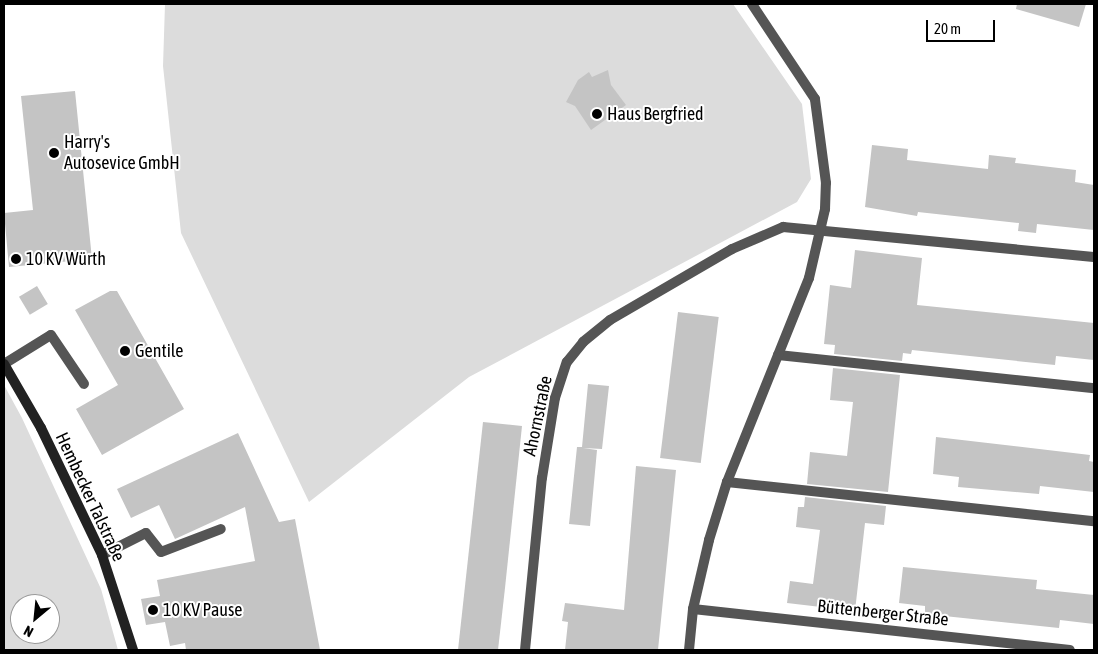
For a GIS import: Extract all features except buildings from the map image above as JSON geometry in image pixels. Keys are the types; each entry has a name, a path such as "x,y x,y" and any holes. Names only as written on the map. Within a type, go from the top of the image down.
{"street":[{"path":"690,650 693,608 709,540 727,482 809,278 820,230 826,183 815,99 752,4"},
{"name":"Ahornstraße","path":"525,650 542,478 555,398 567,362 583,342 610,320 732,250 784,227 820,230"},
{"path":"820,230 1094,257"},
{"path":"4,364 51,335 84,384"},
{"path":"778,355 1094,388"},
{"name":"Hembecker Talstraße","path":"4,364 41,428 102,555 132,650"},
{"path":"727,482 1094,521"},
{"path":"102,555 146,533 161,552 221,530"},
{"name":"Büttenberger Straße","path":"693,608 1070,650"}],"shaded area":[{"path":"165,4 733,4 802,104 811,179 797,202 469,377 309,502 181,233 163,66"},
{"path":"4,385 22,418 101,589 118,650 4,650"}],"place":[{"name":"Haus Bergfried","path":"597,114"},
{"name":"Harry's Autosevice GmbH","path":"54,153"},
{"name":"10 KV Würth","path":"16,259"},
{"name":"Gentile","path":"125,351"},
{"name":"10 KV Pause","path":"153,610"}]}
